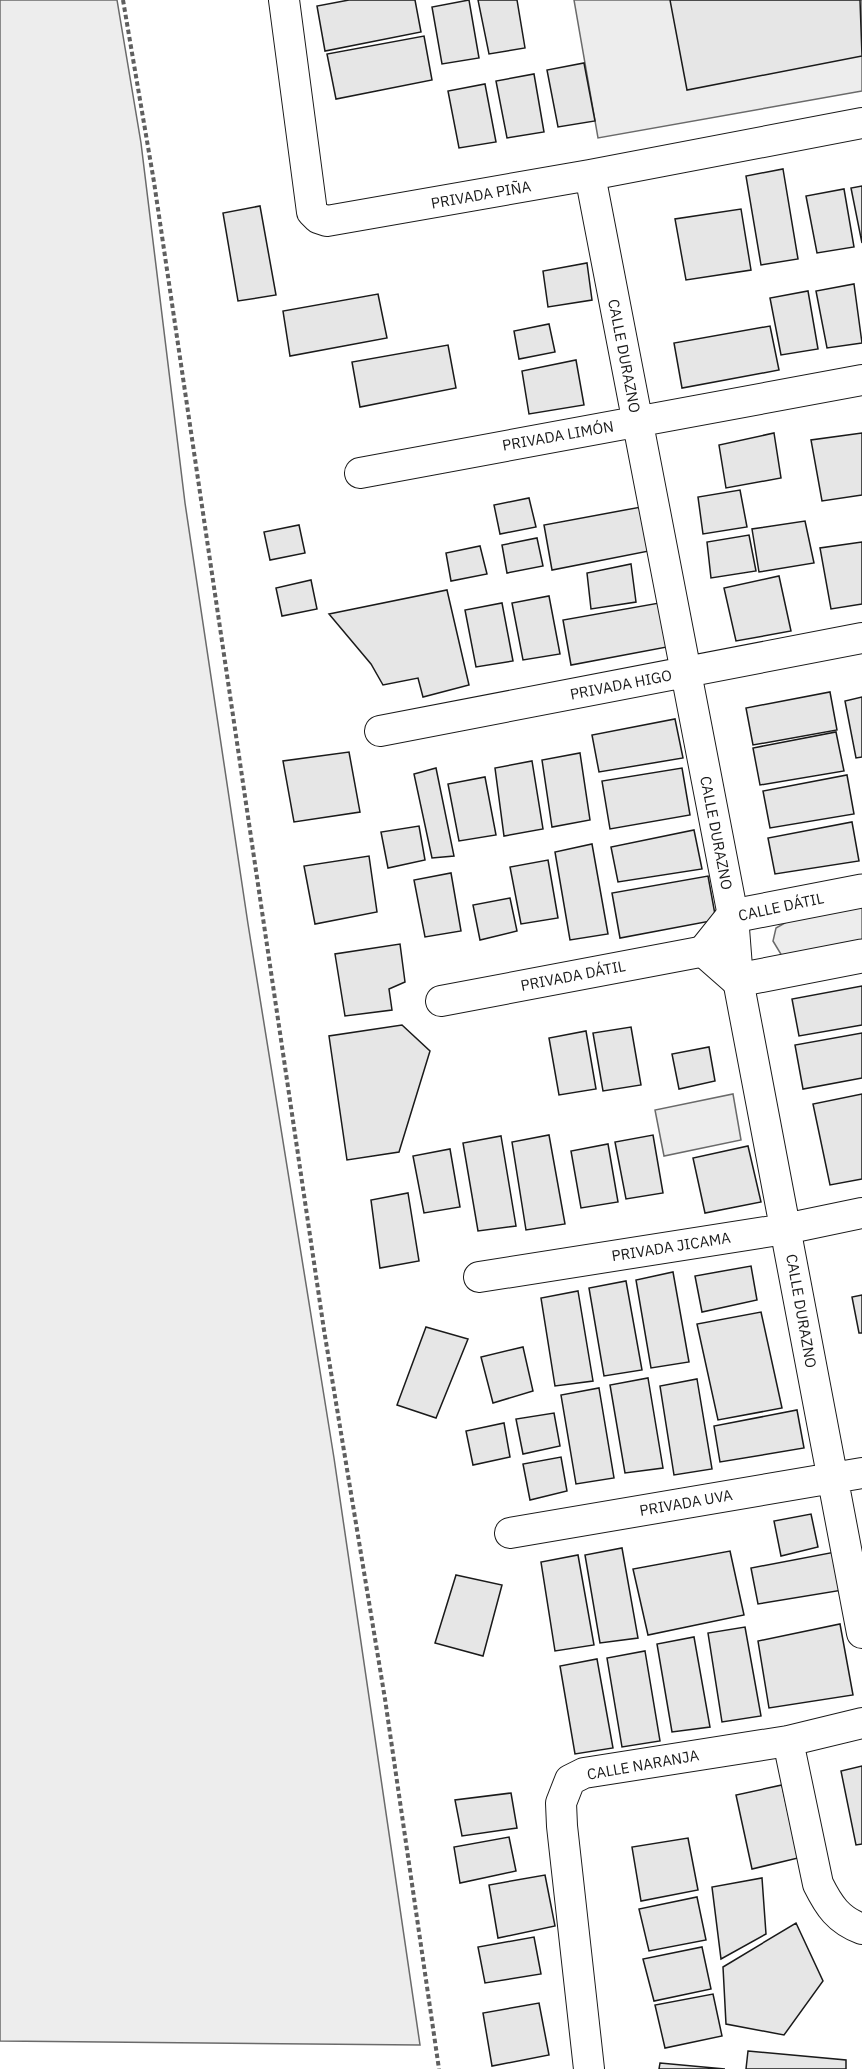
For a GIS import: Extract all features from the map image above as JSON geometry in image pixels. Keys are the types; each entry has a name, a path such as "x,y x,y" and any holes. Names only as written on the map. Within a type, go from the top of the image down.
{"street":[{"name":"PRIVADA PIÑA","path":"284,0 312,212 318,218 340,220 862,123"},
{"name":"CALLE DURAZNO","path":"590,175 733,916 738,980 862,1633"},
{"name":"PRIVADA LIMÓN","path":"360,473 862,380"},
{"name":"PRIVADA HIGO","path":"380,731 862,638"},
{"name":"CALLE DÁTIL","path":"705,951 733,916 862,891"},
{"path":"705,951 738,980 862,956"},
{"name":"PRIVADA DÁTIL","path":"441,1001 705,951"},
{"name":"PRIVADA JICAMA","path":"479,1277 786,1229 862,1213"},
{"name":"PRIVADA UVA","path":"510,1533 862,1473"},
{"name":"CALLE NARANJA","path":"589,2069 562,1826 561,1803 570,1780 584,1773 788,1741 862,1724"},
{"path":"788,1741 818,1884 828,1905 844,1922 862,1929"}],"path":[{"path":"123,0 154,182 323,1318 385,1699 439,2069"}],"shaded area":[{"path":"0,0 117,0 141,143 185,503 248,924 334,1458 420,2045 0,2041"},
{"path":"574,0 862,0 862,91 598,138"},
{"path":"862,907 862,949 782,956 773,941 776,928 790,920"},
{"path":"733,1094 741,1140 664,1156 655,1110"}],"building":[{"path":"349,0 415,0 421,32 325,51 317,6"},
{"path":"469,0 479,58 442,64 432,7"},
{"path":"478,0 517,0 525,48 489,54"},
{"path":"670,0 860,0 862,56 687,90"},
{"path":"424,36 432,80 336,99 327,54"},
{"path":"584,63 595,121 558,127 547,70"},
{"path":"534,74 544,132 507,138 496,81"},
{"path":"485,84 496,142 459,148 448,91"},
{"path":"783,169 798,259 761,265 746,176"},
{"path":"862,186 862,243 851,188"},
{"path":"844,189 854,247 817,253 806,196"},
{"path":"260,206 276,295 238,301 223,213"},
{"path":"741,209 751,270 686,280 675,219"},
{"path":"587,263 592,300 548,307 543,271"},
{"path":"854,284 862,343 827,348 816,291"},
{"path":"808,291 818,349 781,355 770,298"},
{"path":"378,294 387,338 290,356 283,311"},
{"path":"549,324 555,352 519,359 514,331"},
{"path":"770,326 779,370 682,388 674,343"},
{"path":"448,345 456,388 360,407 352,362"},
{"path":"576,360 584,405 529,414 522,371"},
{"path":"774,433 781,478 726,488 719,445"},
{"path":"862,433 862,495 822,501 811,440"},
{"path":"740,490 747,527 703,534 698,497"},
{"path":"529,498 536,527 500,534 494,505"},
{"path":"641,507 649,551 552,570 544,525"},
{"path":"805,521 814,563 759,572 752,529"},
{"path":"299,525 305,553 270,560 264,532"},
{"path":"749,535 756,571 711,578 707,542"},
{"path":"537,538 543,566 507,573 502,545"},
{"path":"862,542 862,604 831,609 820,548"},
{"path":"480,546 487,574 451,581 446,553"},
{"path":"631,564 636,602 591,609 587,573"},
{"path":"779,576 791,631 736,641 724,588"},
{"path":"311,580 317,609 282,616 276,588"},
{"path":"447,590 469,685 423,697 418,678 383,685 371,664 329,614"},
{"path":"549,596 560,654 523,660 512,603"},
{"path":"502,603 513,661 476,667 465,610"},
{"path":"659,603 667,647 571,665 563,620"},
{"path":"830,692 837,730 753,745 746,708"},
{"path":"862,697 862,757 856,758 845,701"},
{"path":"675,719 683,758 599,772 592,735"},
{"path":"836,732 844,771 760,785 753,748"},
{"path":"349,752 360,812 294,822 283,761"},
{"path":"580,753 590,820 552,827 542,760"},
{"path":"532,761 543,829 504,836 495,768"},
{"path":"436,768 454,856 432,858 414,774"},
{"path":"682,768 690,815 610,829 602,781"},
{"path":"847,775 854,814 770,828 763,791"},
{"path":"485,777 496,835 459,841 448,784"},
{"path":"852,822 859,861 775,874 768,838"},
{"path":"419,826 425,860 388,868 381,832"},
{"path":"694,830 702,869 618,882 611,847"},
{"path":"592,844 608,934 570,940 555,852"},
{"path":"369,856 377,912 315,924 304,866"},
{"path":"548,860 558,918 521,924 510,867"},
{"path":"451,873 461,931 425,937 414,880"},
{"path":"708,876 716,920 620,938 612,893"},
{"path":"510,898 517,931 480,940 473,905"},
{"path":"400,944 405,982 389,989 392,1010 345,1016 335,954"},
{"path":"862,986 862,1025 799,1036 792,999"},
{"path":"402,1025 430,1051 399,1152 347,1160 329,1036"},
{"path":"631,1027 641,1085 603,1091 593,1033"},
{"path":"586,1031 596,1089 559,1095 549,1038"},
{"path":"862,1033 862,1078 803,1089 795,1045"},
{"path":"709,1047 715,1081 679,1089 672,1054"},
{"path":"862,1094 862,1179 830,1185 813,1104"},
{"path":"549,1135 565,1224 526,1230 512,1142"},
{"path":"653,1135 663,1193 626,1199 615,1142"},
{"path":"501,1136 516,1226 478,1231 463,1143"},
{"path":"608,1144 618,1202 581,1208 571,1151"},
{"path":"748,1146 761,1202 705,1213 693,1158"},
{"path":"450,1149 460,1207 424,1213 413,1156"},
{"path":"408,1193 419,1261 380,1268 371,1200"},
{"path":"751,1266 757,1300 702,1312 695,1276"},
{"path":"673,1272 689,1362 651,1368 636,1280"},
{"path":"626,1281 642,1370 604,1376 589,1288"},
{"path":"578,1291 593,1381 555,1386 541,1298"},
{"path":"862,1295 862,1333 859,1333 852,1297"},
{"path":"761,1312 782,1408 718,1420 697,1324"},
{"path":"426,1327 468,1339 436,1418 397,1405"},
{"path":"523,1347 533,1391 493,1403 481,1357"},
{"path":"648,1378 663,1468 625,1473 610,1385"},
{"path":"697,1379 712,1469 674,1475 660,1386"},
{"path":"599,1388 614,1478 576,1484 561,1395"},
{"path":"797,1410 804,1448 720,1462 714,1426"},
{"path":"554,1413 560,1446 523,1454 516,1419"},
{"path":"504,1423 510,1457 473,1465 466,1431"},
{"path":"561,1457 567,1491 530,1500 523,1464"},
{"path":"811,1514 818,1547 781,1556 774,1521"},
{"path":"622,1548 638,1638 600,1643 585,1555"},
{"path":"730,1551 744,1615 648,1635 633,1569"},
{"path":"835,1552 843,1590 758,1604 751,1568"},
{"path":"578,1555 594,1645 555,1651 541,1562"},
{"path":"456,1575 502,1585 483,1656 435,1643"},
{"path":"840,1624 853,1695 769,1708 758,1641"},
{"path":"745,1627 761,1716 722,1722 708,1633"},
{"path":"694,1637 710,1727 672,1732 657,1644"},
{"path":"645,1651 660,1741 622,1747 607,1658"},
{"path":"597,1659 613,1748 575,1754 560,1666"},
{"path":"862,1766 862,1844 856,1845 841,1771"},
{"path":"782,1785 798,1858 752,1869 736,1795"},
{"path":"511,1793 517,1828 462,1836 455,1800"},
{"path":"509,1837 516,1871 460,1883 454,1847"},
{"path":"688,1838 698,1890 641,1901 632,1847"},
{"path":"545,1875 555,1926 498,1938 489,1885"},
{"path":"762,1878 766,1934 721,1959 712,1887"},
{"path":"697,1897 706,1940 649,1951 639,1909"},
{"path":"796,1923 823,1981 784,2035 726,2024 723,1967"},
{"path":"534,1937 541,1974 485,1983 478,1947"},
{"path":"702,1947 711,1989 654,2001 643,1959"},
{"path":"713,1994 722,2036 665,2048 655,2005"},
{"path":"539,2003 549,2055 492,2066 483,2013"},
{"path":"748,2051 846,2060 846,2069 746,2069"},
{"path":"660,2063 725,2069 659,2069"}]}
